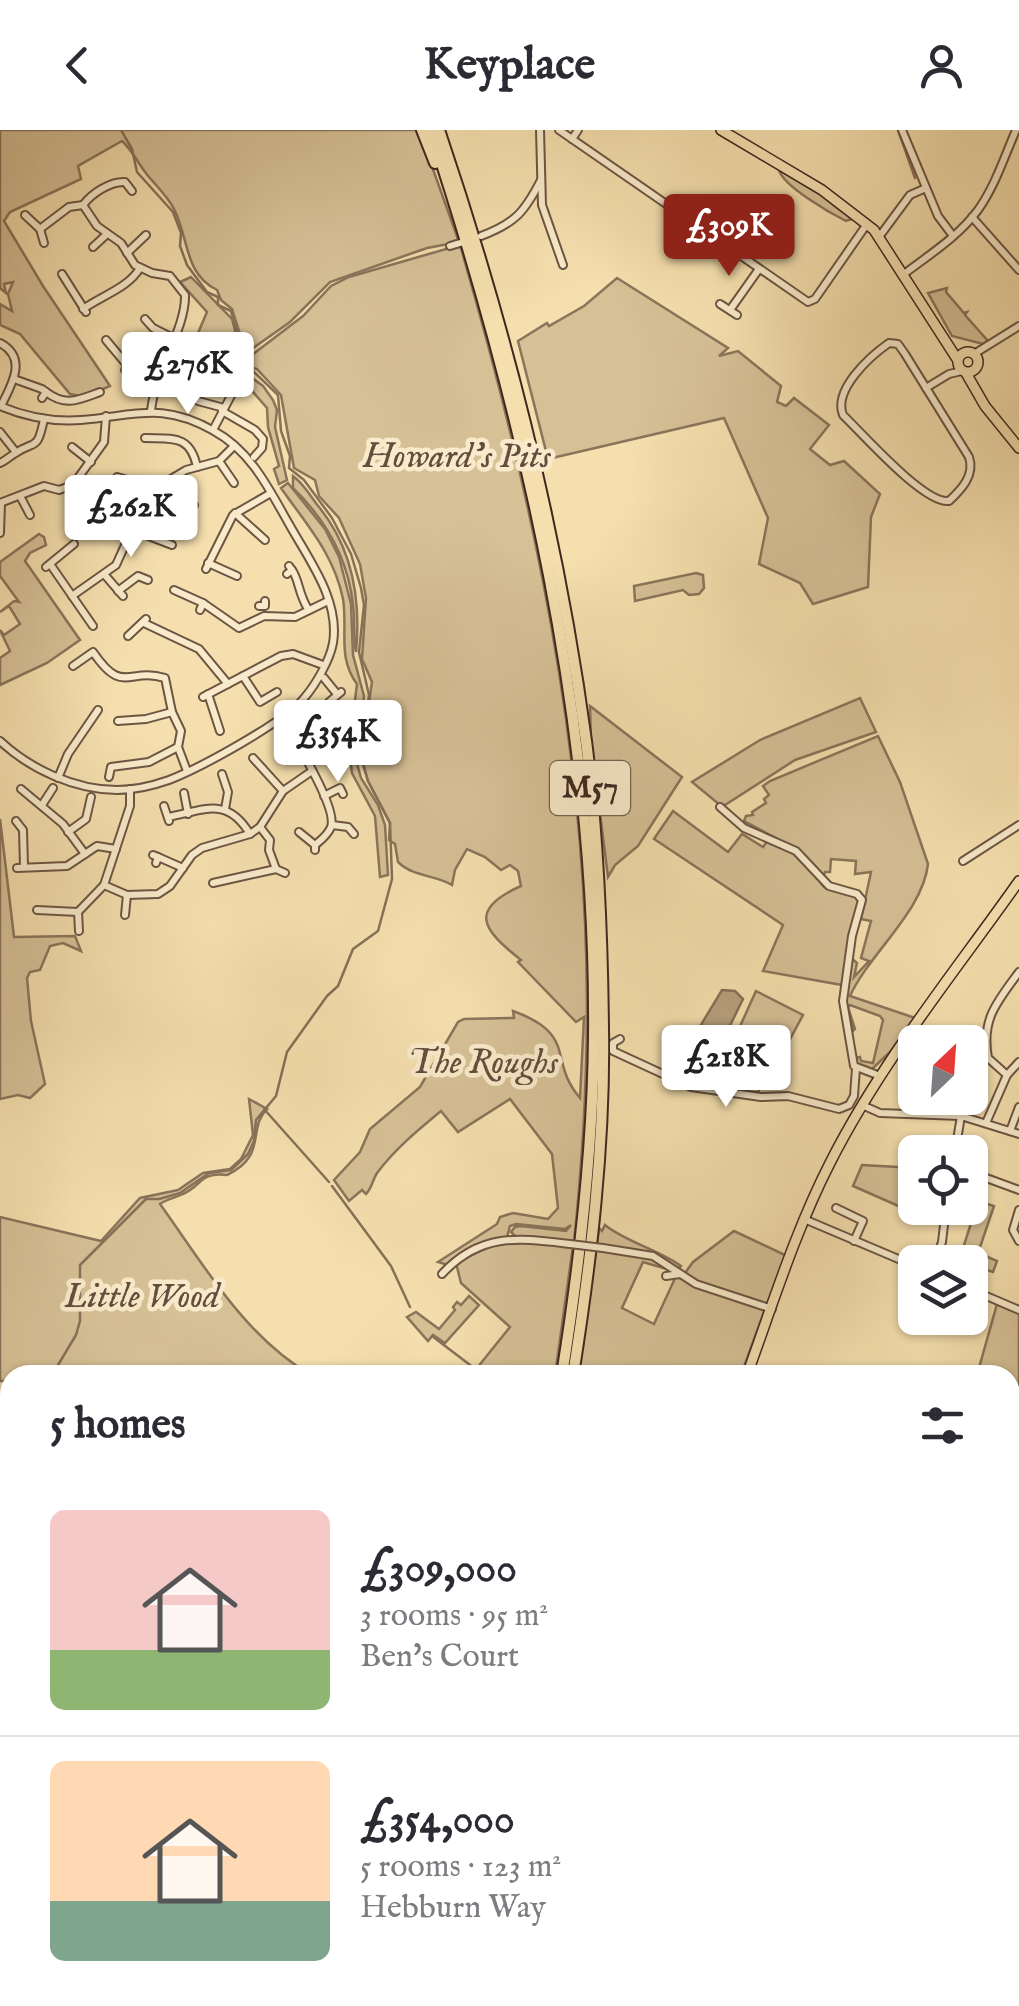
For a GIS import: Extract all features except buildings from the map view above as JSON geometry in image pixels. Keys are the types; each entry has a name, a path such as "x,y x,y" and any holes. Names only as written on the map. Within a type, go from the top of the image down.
{"highway":[{"path":"422,130 462,229"},
{"name":"M57","path":"431,130 462,229 535,511 576,743 588,866 594,1033 591,1140 579,1266 564,1365"},
{"name":"M57","path":"442,130 542,494 586,742 598,884 604,1030 590,1264 575,1365"}],"main road":[{"path":"721,130 822,190 879,236 950,345 969,361 985,406 1019,448"},
{"path":"751,1365 804,1219 832,1158 880,1076 1019,882"}],"street":[{"path":"540,130 542,178 538,200 563,265"},
{"path":"559,130 804,300 812,302 867,224"},
{"path":"572,139 578,130"},
{"path":"902,130 938,216 953,236"},
{"path":"904,274 972,217 991,189 1016,130"},
{"path":"1010,146 1019,149"},
{"path":"40,229 69,207 84,205 91,195 121,180 132,192"},
{"path":"879,236 910,195 926,188"},
{"path":"482,236 507,225 538,200"},
{"path":"84,205 96,226 140,268 170,276 183,292 183,311 159,371 151,411"},
{"path":"26,212 40,229 45,243"},
{"path":"972,217 1019,270"},
{"path":"92,247 107,234"},
{"path":"128,253 148,234"},
{"path":"450,246 460,243"},
{"path":"62,274 85,310 104,294 130,283 140,268"},
{"path":"720,304 734,313 759,268"},
{"path":"144,319 194,353"},
{"path":"926,388 1019,326"},
{"path":"107,337 126,368 159,371"},
{"path":"888,342 898,344 926,388 971,464 969,477 944,502 916,485 843,415 840,406 845,389 888,342"},
{"path":"0,343 15,358 14,379 0,406 44,419 84,420 151,411 213,430 235,446 257,470 318,574 333,622 332,646 304,699 281,717 166,780 130,789 92,788 58,778 0,741"},
{"path":"14,379 70,403 102,393"},
{"path":"213,430 234,386"},
{"path":"193,388 198,401 223,409 263,439 262,448 254,457"},
{"path":"0,532 0,503 44,486 59,490 70,487 104,442 106,416"},
{"path":"0,464 16,451 34,446 40,439 44,419"},
{"path":"0,432 16,451"},
{"path":"145,438 177,439 191,450 197,467"},
{"path":"72,446 91,462"},
{"path":"72,596 118,561 146,494 174,477 219,462 235,446"},
{"path":"219,462 235,484"},
{"path":"115,476 131,481 146,494"},
{"path":"174,477 194,505"},
{"path":"238,576 207,566 235,512 271,493"},
{"path":"20,496 30,515"},
{"path":"235,512 266,541"},
{"path":"104,517 119,516 173,545"},
{"path":"75,543 48,566 93,626"},
{"path":"290,570 297,576 298,594 308,609"},
{"path":"104,574 120,593 138,576 148,580"},
{"path":"172,589 238,632 266,616 292,618 328,601"},
{"path":"263,604 266,616"},
{"path":"128,637 145,621 199,649 228,684"},
{"path":"73,666 93,652 105,670 128,679 165,678 172,712 181,730 178,747 187,771"},
{"path":"220,731 221,721 206,696 282,656 293,654 323,665"},
{"path":"128,668 128,679"},
{"path":"244,676 257,704 278,690"},
{"path":"295,739 322,717 339,693 324,678"},
{"path":"58,778 94,710"},
{"path":"118,721 146,720 172,712"},
{"path":"281,717 332,814 332,825 315,848 298,829"},
{"path":"322,717 346,736 338,748"},
{"path":"109,777 110,766 149,762 178,747"},
{"path":"256,759 283,792"},
{"path":"104,885 127,896 158,894 170,886 192,855 202,848 250,834 260,827 283,792 312,771"},
{"path":"222,774 228,792 225,808"},
{"path":"42,806 53,788"},
{"path":"24,789 85,854"},
{"path":"78,932 78,912 104,885 130,806 130,789"},
{"path":"324,796 342,789"},
{"path":"183,797 188,814"},
{"path":"68,832 86,818 88,800"},
{"path":"164,806 169,819 225,808 250,834"},
{"path":"620,1039 613,1043 613,1052 691,1087 761,1097 794,1096 839,1109 852,1101 856,1068 843,1001 852,936 862,900 857,894 829,886 802,854 744,828 720,807"},
{"path":"16,820 23,830 20,868 66,866 97,846 116,849"},
{"path":"332,825 354,830"},
{"path":"963,860 1019,825"},
{"path":"260,827 270,840 276,869"},
{"path":"156,858 183,868"},
{"path":"213,884 276,869 285,874"},
{"path":"122,912 127,896"},
{"path":"34,911 78,912"},
{"path":"1007,1075 988,1058 987,1024 989,1015 1019,972"},
{"path":"986,1122 1007,1075 1019,1062"},
{"path":"856,1068 880,1076"},
{"path":"862,1105 880,1113 961,1116 1015,1132 1019,1107"},
{"path":"958,1135 961,1116"},
{"path":"988,1179 1019,1190"},
{"path":"836,1209 866,1223 854,1241"},
{"path":"1019,1210 1013,1230 1019,1241"},
{"path":"804,1219 898,1259"},
{"path":"442,1274 464,1254 503,1240 570,1244 653,1256 696,1284 772,1309"},
{"path":"666,1276 682,1274"},
{"path":"988,1297 1019,1310"}],"green space":[{"path":"0,130 419,130 459,242 427,248 330,282 290,322 246,353 232,309 198,275 171,204 122,141 78,166 81,179 10,212 4,221 110,386 85,397 70,394 20,334 0,325 0,304 12,311 8,294 13,282 4,284 6,293 0,288"},
{"path":"779,170 816,191 852,219 846,221 808,198 789,184"},
{"path":"460,245 525,496 558,665 579,837 587,1043 574,1242 515,1236 511,1232 521,1226 566,1231 571,1225 565,1229 516,1224 510,1226 507,1237 483,1243 448,1265 438,1262 497,1224 500,1217 513,1213 548,1219 558,1208 552,1154 510,1099 458,1132 441,1111 391,1156 366,1194 362,1190 349,1201 334,1180 360,1152 370,1129 420,1087 458,1022 464,1019 514,1018 513,1011 547,1029 580,1098 584,1017 576,1022 490,930 487,912 493,903 521,886 518,871 510,865 501,870 467,849 452,885 411,871 398,862 395,844 389,840 390,823 368,781 361,757 372,682 362,659 366,598 360,564 339,518 319,496 315,480 294,468 281,395 257,369 240,364 303,316 331,286 349,277"},
{"path":"191,277 232,319 241,353 235,355 237,362 230,367 198,333 207,312 180,282"},
{"path":"617,278 728,348 719,356 738,351 781,386 777,402 786,406 794,398 829,425 810,449 830,465 844,461 880,494 871,517 868,587 813,604 800,583 759,564 768,518 724,418 548,459 518,341 584,306"},
{"path":"947,288 946,292 988,341 983,344 952,336 928,293"},
{"path":"236,366 263,386 277,410 275,427 287,480 279,484 267,408 233,369"},
{"path":"293,476 331,523 347,558 357,613 356,652 354,611 341,556 326,527 293,488"},
{"path":"288,483 325,529 339,557 351,604 353,655 364,696 356,760 385,825 388,875 380,877 375,816 352,773 349,749 357,684 345,653 343,599 326,554 281,488"},
{"path":"39,534 46,545 30,553 25,561 80,640 47,663 0,685 0,658 10,651 0,630 4,635 20,624 9,606 0,612 14,601 19,602 0,576 0,562"},
{"path":"696,573 703,575 704,588 699,594 689,595 683,590 635,601 634,586"},
{"path":"860,698 876,732 795,760 725,805 692,782 760,740"},
{"path":"590,706 682,777 638,846 615,865 608,877 591,741"},
{"path":"878,736 900,782 928,864 916,899 850,996 915,1018 910,1025 898,1025 898,1041 870,1071 857,1067 855,1058 873,1063 883,1020 850,1005 853,1031 844,1001 850,957 857,963 854,977 869,961 861,958 871,921 861,919 871,872 855,874 856,861 831,859 830,872 825,872 823,878 798,850 744,821 766,803 764,799 769,795 763,786"},
{"path":"673,811 728,852 742,834 763,847 769,839 797,853 824,887 857,896 861,903 842,985 763,971 783,925 654,839"},
{"path":"0,819 14,937 75,936 81,951 63,943 50,946 40,970 30,972 27,978 31,1021 45,1084 30,1098 18,1095 0,1099"},
{"path":"756,991 803,1015 773,1071 787,1077 784,1083 763,1076 758,1093 713,1086"},
{"name":"Little Wood","path":"249,1099 267,1109 248,1159 227,1175 206,1177 160,1204 245,1320 296,1365 0,1365 0,1217 101,1241 140,1198 178,1190 203,1173 230,1169 241,1159 253,1135"},
{"path":"862,1165 898,1167 898,1206 853,1186"},
{"path":"605,1225 681,1266 678,1269 638,1250 597,1245 599,1228 602,1231"},
{"path":"970,1225 988,1225 981,1245 964,1245"},
{"path":"734,1231 787,1256 772,1301 764,1304 700,1283 685,1273 693,1262"},
{"path":"501,1241 573,1246 556,1365 479,1365 510,1327 461,1283 456,1263"},
{"path":"596,1249 656,1259 677,1272 643,1262 622,1308 654,1324 676,1276 765,1309 745,1365 579,1365"},
{"path":"988,1257 997,1261 993,1272 988,1270"},
{"path":"469,1296 479,1305 445,1343 433,1335 428,1341 407,1317 416,1312 439,1329 457,1302 461,1305"},
{"path":"997,1304 1019,1313 1019,1365 980,1365"}],"shaded area":[{"path":"722,990 735,991 743,999 720,1046 704,1042 696,1033"}],"waterway":[{"path":"58,1365 80,1321 80,1265 146,1199 180,1193 209,1173 231,1170 248,1154 256,1120 276,1096 287,1052 338,986 353,949 378,931 392,879 390,823 368,781 361,757 369,695 359,652 364,605 351,554 332,518 304,480 289,468 278,395 252,370 243,355 231,311 218,305 218,297 207,292 187,265 173,212 137,172 132,149 121,130"},
{"path":"898,130 915,178"},
{"path":"264,1109 329,1182"},
{"path":"332,1186 391,1266 410,1307"},
{"path":"432,1336 470,1365"}],"park label":[{"name":"Howard's Pits","path":"457,457"},
{"name":"The Roughs","path":"483,1063"}]}
